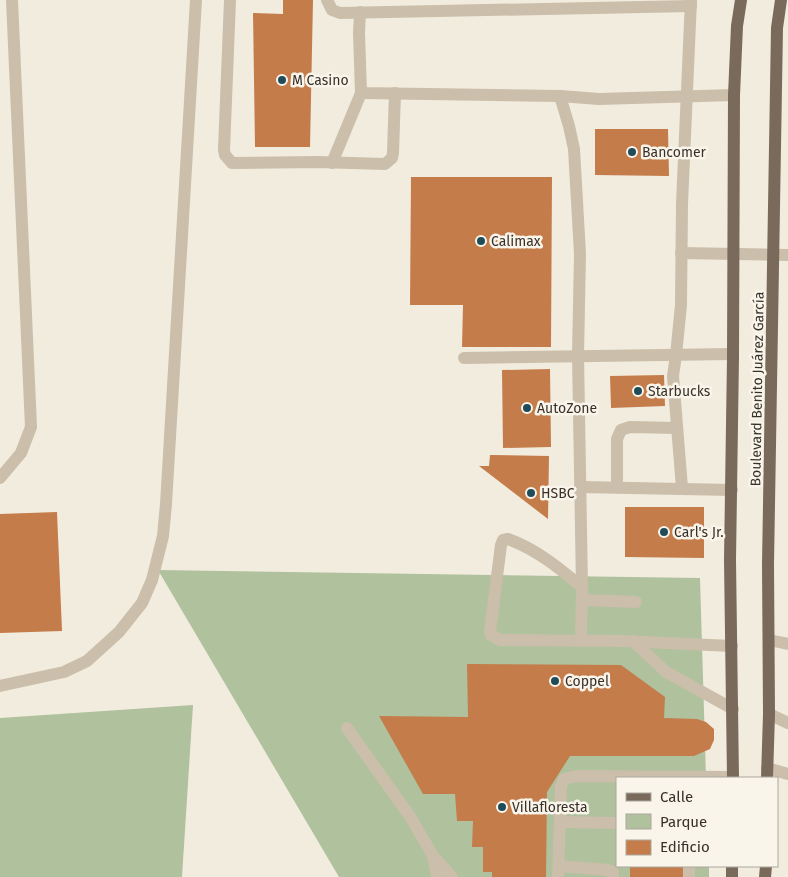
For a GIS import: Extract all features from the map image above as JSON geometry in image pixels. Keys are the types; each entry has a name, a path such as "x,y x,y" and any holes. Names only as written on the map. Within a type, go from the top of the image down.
{"main road":[{"name":"Boulevard Benito Juárez García","path":"733,777 730,560 734,354 734,95 737,26 741,0"},
{"name":"Boulevard Benito Juárez García","path":"767,773 777,38 781,0"}],"street":[{"path":"0,478 21,452 32,427 12,0"},
{"path":"0,686 64,672 87,661 119,632 142,603 152,580 163,536 166,504 196,0"},
{"path":"230,0 225,155 228,160 237,164 332,163 380,165 389,162 393,153 395,93"},
{"path":"327,0 329,7 336,12 691,3 682,204 680,305 673,376 682,488"},
{"path":"332,163 361,93 360,12"},
{"path":"361,93 560,96 599,99 734,95"},
{"path":"560,96 570,126 575,167 580,254 578,355 582,587 581,640"},
{"path":"681,253 788,255"},
{"path":"464,358 734,354"},
{"path":"617,487 617,439 621,430 630,427 677,428"},
{"path":"580,487 732,490"},
{"path":"582,587 560,568 538,554 508,538 503,540 500,546 490,631 492,637 500,640 633,641 732,646"},
{"path":"582,600 636,602"},
{"path":"770,640 788,644"},
{"path":"633,641 666,672 733,709"},
{"path":"769,714 788,723"},
{"path":"346,728 411,818 433,856 452,877"},
{"path":"767,773 788,774"},
{"path":"613,877 613,872 608,870 559,872 561,786 564,779 577,776 633,777"},
{"path":"560,822 616,823"},
{"path":"433,856 437,877"}],"green space":[{"path":"158,570 700,578 706,777 616,777 616,867 709,867 709,877 339,877"},
{"path":"193,705 182,877 0,877 0,718"}],"building":[{"name":"M Casino","path":"283,0 313,0 310,147 255,147 253,13 283,14"},
{"name":"Bancomer","path":"595,129 668,129 669,176 595,175"},
{"name":"Calimax","path":"411,177 552,177 551,347 462,347 463,305 410,305"},
{"name":"AutoZone","path":"550,369 551,447 503,448 502,370"},
{"name":"Starbucks","path":"664,375 665,406 611,408 610,376"},
{"name":"HSBC","path":"490,455 549,456 548,519 479,466 489,466"},
{"name":"Carl's Jr.","path":"625,507 704,507 704,558 625,557"},
{"path":"57,512 62,631 0,633 0,514"},
{"name":"Villafloresta","path":"467,664 621,665 665,697 664,718 697,719 706,722 714,729 714,740 710,749 694,756 570,756 547,792 546,877 492,877 492,872 483,872 483,847 472,847 473,821 457,821 455,794 423,794 379,716 468,717"},
{"path":"630,867 685,867 685,877 630,877"}],"place":[{"name":"M Casino","path":"282,80"},
{"name":"Bancomer","path":"632,152"},
{"name":"Calimax","path":"481,241"},
{"name":"Starbucks","path":"638,391"},
{"name":"AutoZone","path":"527,408"},
{"name":"HSBC","path":"531,493"},
{"name":"Carl's Jr.","path":"664,532"},
{"name":"Coppel","path":"555,681"},
{"name":"Villafloresta","path":"502,807"}]}
